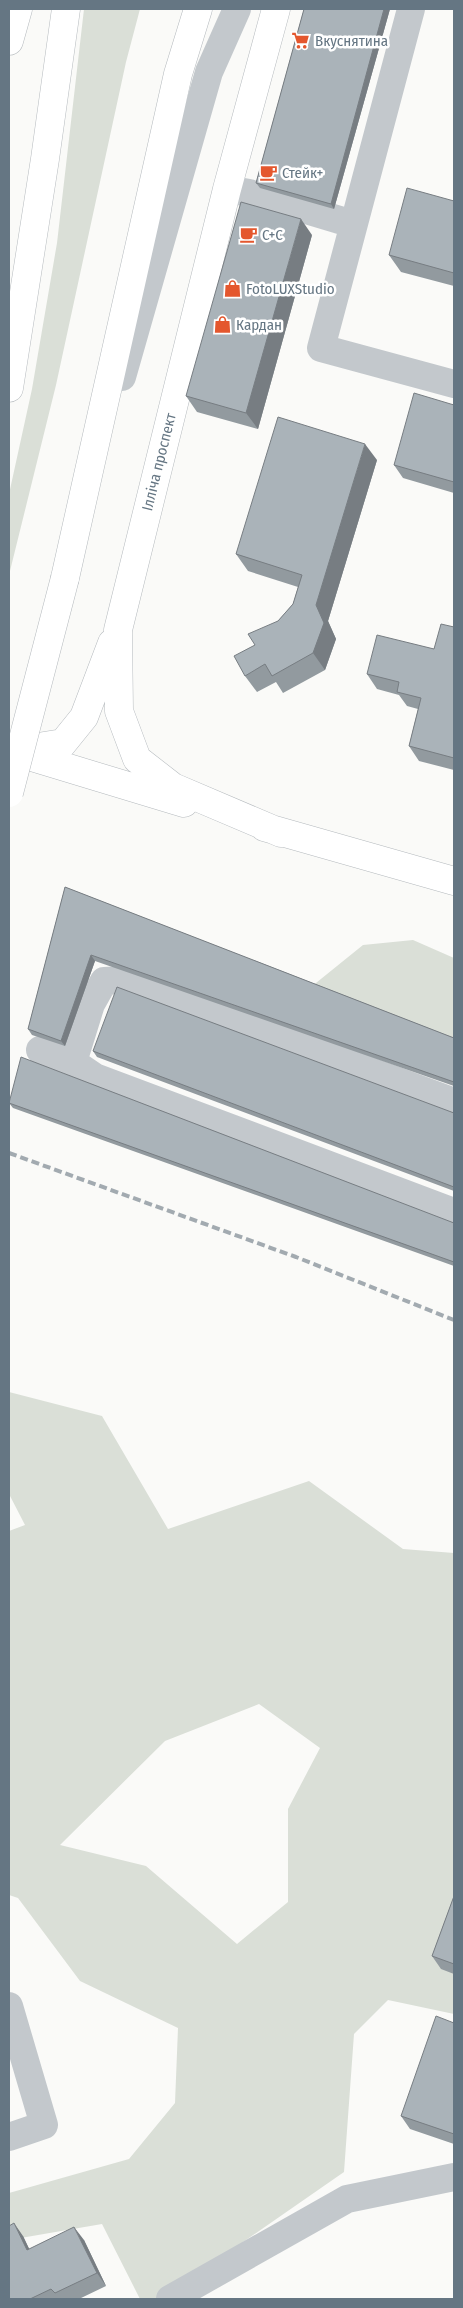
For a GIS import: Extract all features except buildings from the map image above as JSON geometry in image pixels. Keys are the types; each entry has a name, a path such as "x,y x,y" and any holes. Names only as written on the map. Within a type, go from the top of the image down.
{"main road":[{"path":"9,41 18,9"},
{"path":"9,388 45,159 66,9"},
{"path":"9,793 65,578 178,74 190,9"},
{"path":"178,74 198,9"},
{"name":"Ілліча проспект","path":"276,9 227,189 118,630 119,712 137,759 173,787 281,832"},
{"path":"11,750 63,743 84,717 118,630"},
{"path":"11,750 281,832 454,881"}],"lane":[{"path":"65,578 208,72 237,9"},
{"path":"411,9 321,348 454,384"},
{"path":"227,189 249,193 353,224"},
{"path":"73,1062 91,1004 104,981 124,980 454,1102"},
{"path":"40,1050 73,1062 95,1077 454,1212"},
{"path":"9,2006 44,2125 9,2137"},
{"path":"170,2299 347,2200 454,2177"}],"shaded area":[{"path":"84,9 140,9 126,62 56,385 9,575 9,494 32,389 57,243"},
{"path":"413,940 454,958 454,1043 311,987 363,945"},
{"path":"9,1392 102,1416 168,1529 309,1481 403,1549 454,1553 454,2014 388,2000 354,2034 344,2172 161,2299 140,2299 102,2224 9,2240 9,2193 129,2159 175,2103 178,2028 80,1981 18,1898 9,1895 9,1531 25,1525 9,1494","holes":["259,1704 320,1748 288,1809 288,1902 237,1944 146,1866 60,1845 165,1741"]}],"railway":[{"path":"9,1153 296,1257 454,1320"}],"place":[{"name":"Вкуснятина","path":"301,41"},
{"name":"Стейк+","path":"268,173"},
{"name":"C+C","path":"248,235"},
{"name":"FotoLUXStudio","path":"232,289"},
{"name":"Кардан","path":"222,325"}]}
